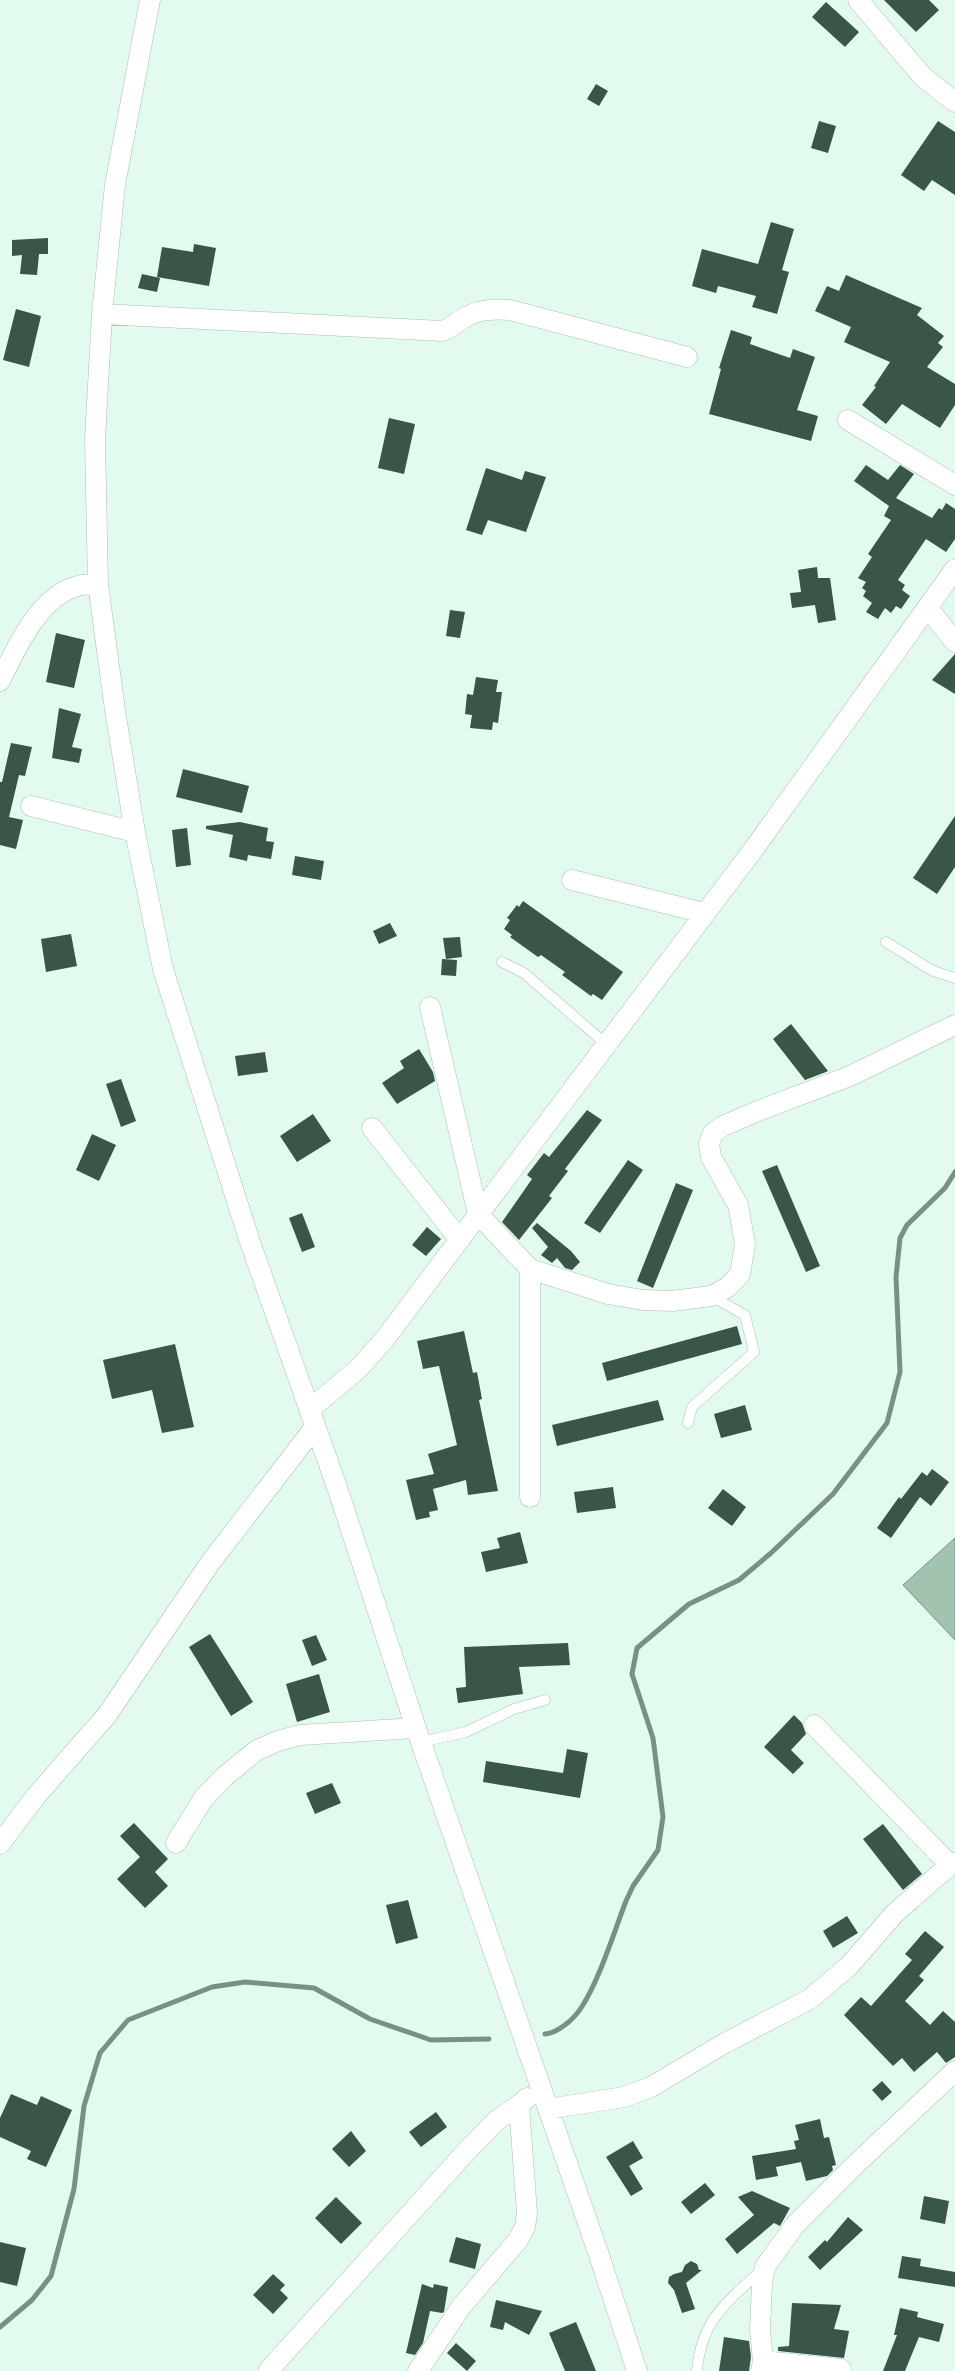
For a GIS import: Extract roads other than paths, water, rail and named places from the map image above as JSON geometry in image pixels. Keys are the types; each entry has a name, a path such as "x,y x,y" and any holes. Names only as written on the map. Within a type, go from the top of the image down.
{"street":[{"path":"150,0 115,185 102,314 95,439 98,584 115,710 135,832 163,969 250,1242 637,2371"},
{"path":"858,0 923,77 955,102"},
{"path":"102,314 442,331 454,327 466,317 479,312 494,309 510,310 687,357"},
{"path":"848,420 955,485"},
{"path":"0,1844 36,1796 107,1715 210,1563 312,1419 384,1340 460,1240 756,846 955,569"},
{"path":"0,680 17,645 32,623 49,604 65,591 78,586 98,584"},
{"path":"928,608 955,642"},
{"path":"31,806 135,832"},
{"path":"572,880 704,913"},
{"path":"430,1008 478,1214 530,1269 608,1294 643,1300 672,1301 711,1296 728,1287 740,1274 744,1244 738,1205 711,1157 709,1144 713,1133 723,1126 758,1111 850,1076 955,1025"},
{"path":"372,1128 460,1240"},
{"path":"530,1269 530,1497"},
{"path":"548,2109 624,2097 652,2087 725,2043 810,2000 848,1966 895,1913 953,1864 814,1725"},
{"path":"176,1843 203,1800 224,1777 258,1750 278,1741 300,1736 418,1735"},
{"path":"842,2369 762,2366 760,2330 762,2284 765,2267 795,2225 856,2164 955,2071"},
{"path":"268,2371 464,2154 496,2121 540,2087"},
{"path":"418,2371 461,2307 518,2240 525,2227 527,2213 519,2105"}],"lane":[{"path":"886,942 933,971 955,978"},
{"path":"502,962 524,973 606,1044"},
{"path":"688,1423 692,1407 754,1352 745,1315 711,1296"},
{"path":"418,1735 466,1732 514,1709 545,1700"},
{"path":"698,2371 699,2352 708,2325 729,2300 765,2267"}],"waterway":[{"path":"545,2034 565,2025 574,2017 588,1997 633,1886 658,1850 663,1817 653,1738 632,1674 637,1648 689,1604 739,1580 771,1553 833,1494 887,1423 900,1372 896,1277 900,1238 907,1225 945,1188 955,1172"},
{"path":"0,2327 32,2300 51,2276 74,2189 84,2106 100,2053 128,2020 212,1987 245,1982 314,1988 370,2019 431,2040 489,2039"}]}
